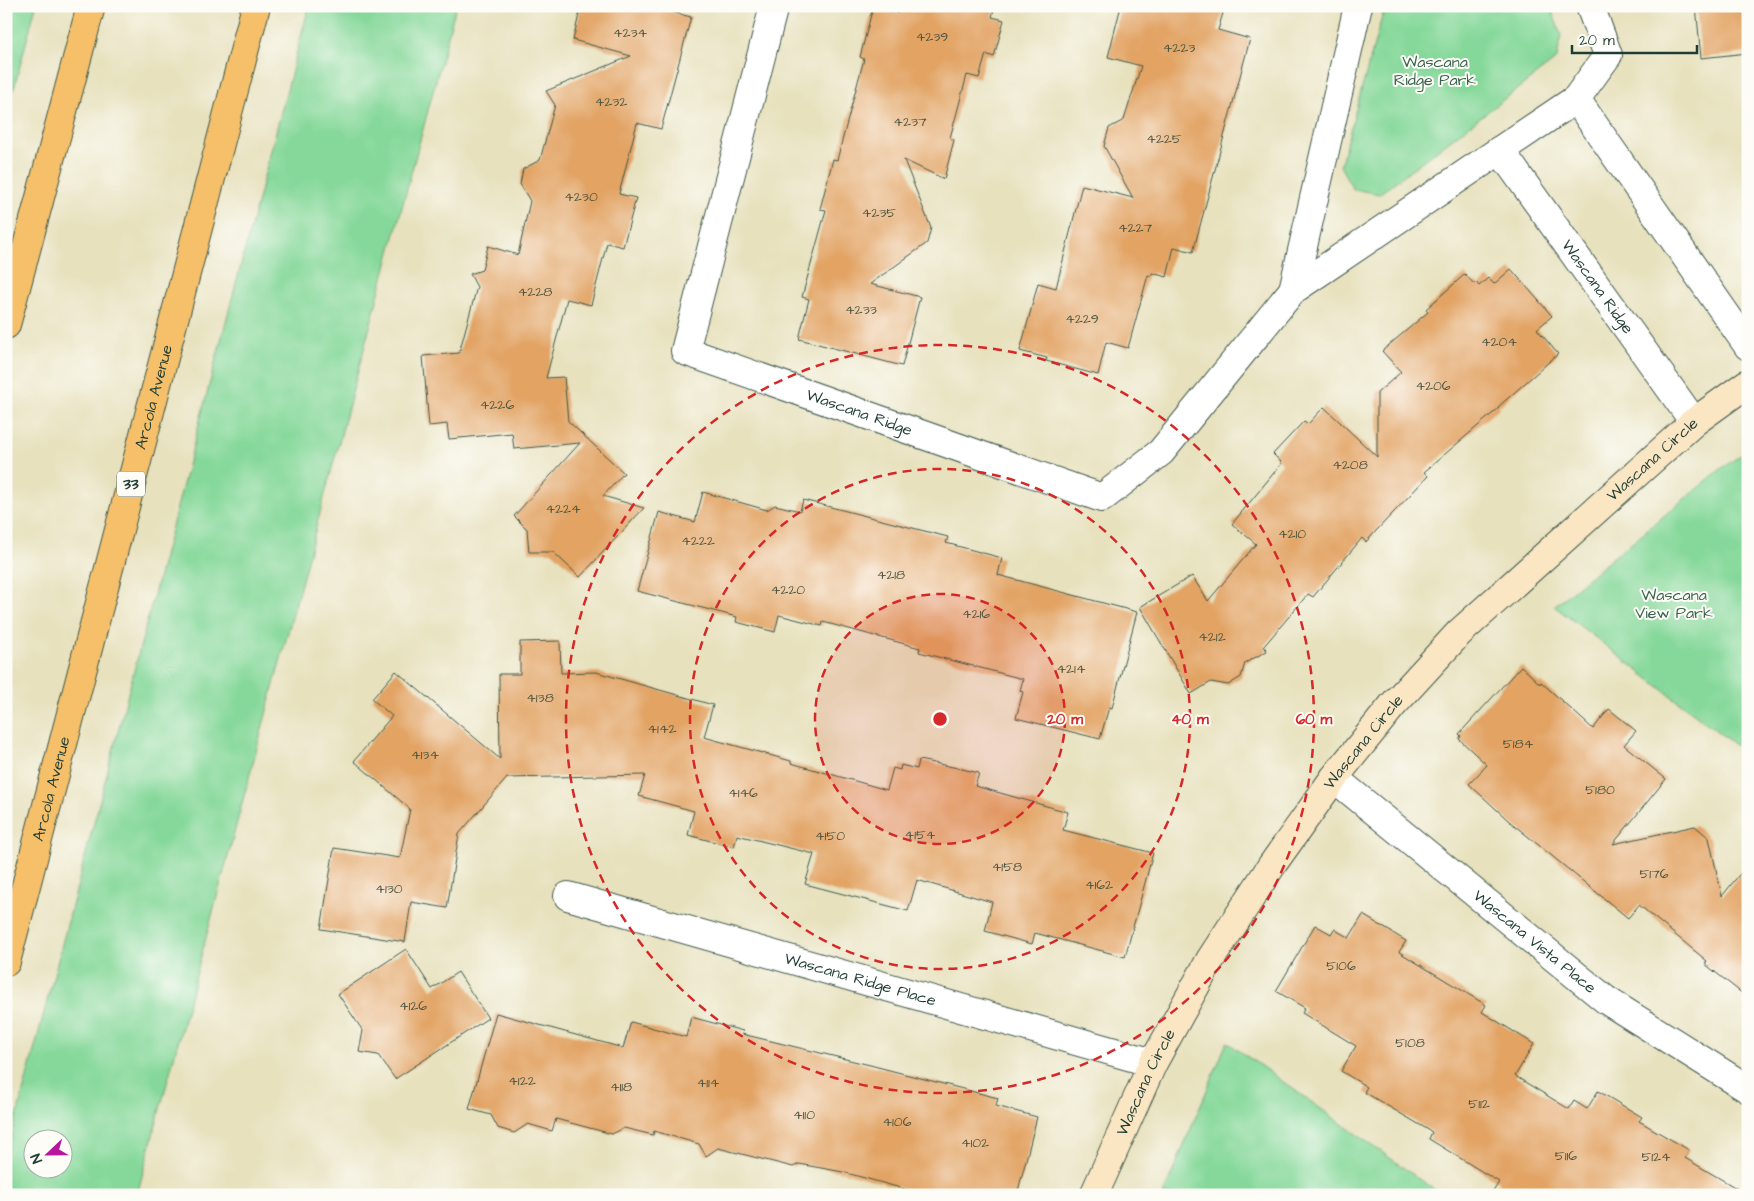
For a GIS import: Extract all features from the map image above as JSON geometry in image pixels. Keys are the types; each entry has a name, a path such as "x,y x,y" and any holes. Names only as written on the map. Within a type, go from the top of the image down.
{"main road":[{"path":"6,325 91,6"},
{"name":"Arcola Avenue","path":"6,962 256,6"}],"street":[{"name":"Wascana Ridge","path":"774,6 685,351 1102,498 1161,452 1293,290 1576,100 1608,55 1590,6"},
{"name":"Wascana Ridge","path":"1293,290 1358,6"},
{"path":"1576,100 1748,346"},
{"name":"Wascana Ridge","path":"1500,150 1694,422"},
{"name":"Wascana Circle","path":"1094,1195 1153,1063 1210,960 1272,865 1334,778 1393,705 1459,633 1694,422 1748,382"},
{"name":"Wascana Vista Place","path":"1334,778 1606,1000 1748,1089"},
{"name":"Wascana Ridge Place","path":"568,896 1153,1063"}],"green space":[{"path":"6,6 36,6 6,118"},
{"path":"309,6 456,6 137,1195 6,1195 6,1157"},
{"name":"Wascana Ridge Park","path":"1385,6 1550,6 1561,35 1557,59 1379,194 1353,189 1340,166"},
{"name":"Wascana View Park","path":"1748,450 1748,755 1554,606 1722,468"},
{"path":"1227,1042 1442,1195 1163,1195"}],"building":[{"path":"581,6 669,6 668,11 691,17 661,129 637,123 619,194 636,198 623,247 607,243 591,305 567,299 546,378 564,377 568,421 624,473 603,496 644,508 580,577 553,552 529,552 527,529 514,516 580,443 514,449 512,433 449,439 447,424 429,426 423,356 459,353 477,287 470,274 482,270 488,246 518,255 530,201 520,184 523,169 540,160 555,105 546,91 631,56 573,40"},
{"path":"900,6 995,6 992,17 1004,20 994,57 986,54 979,78 967,75 950,138 954,140 944,179 904,160 931,228 927,243 870,284 920,297 902,366 799,339 809,299 802,297 826,210 820,209 833,159 837,160 864,59 860,57 873,7 898,13"},
{"path":"1121,6 1225,6 1218,30 1250,39 1193,252 1174,247 1167,277 1152,273 1151,276 1148,275 1128,348 1106,342 1098,375 1046,361 1047,358 1020,351 1038,283 1056,288 1082,185 1133,198 1104,146 1109,128 1124,120 1141,66 1108,57"},
{"path":"1696,6 1748,6 1748,53 1701,58"},
{"path":"1511,269 1552,316 1537,329 1558,354 1499,408 1424,472 1428,476 1366,542 1362,538 1313,597 1308,594 1264,646 1267,651 1245,663 1241,677 1228,685 1211,682 1191,694 1140,607 1192,576 1208,601 1256,544 1232,524 1282,463 1273,454 1304,421 1308,424 1324,407 1377,457 1377,393 1401,372 1382,351 1428,312 1426,309 1465,274 1474,284 1476,282 1479,286 1488,278 1494,284"},
{"path":"703,492 767,510 775,505 800,511 803,500 948,537 946,543 1002,558 998,575 1137,612 1112,708 1109,707 1100,739 1016,718 1023,692 1020,691 1023,679 919,652 920,648 823,622 822,626 779,615 775,632 736,622 737,617 637,591 659,512 695,522"},
{"path":"560,641 561,673 596,672 713,705 704,737 887,790 893,768 900,770 901,765 917,769 919,760 979,773 975,786 1068,812 1063,830 1153,853 1125,957 1035,933 1032,944 985,931 992,902 917,880 908,911 805,884 814,854 737,835 734,847 688,835 694,811 639,796 645,775 507,778 459,834 447,908 411,902 405,942 321,929 334,848 400,858 410,809 354,761 392,716 372,699 396,671 500,759 499,674 520,674 520,642"},
{"path":"1521,666 1593,729 1609,709 1636,731 1624,745 1666,779 1613,844 1695,826 1709,838 1722,896 1748,864 1748,998 1705,964 1707,961 1639,905 1628,918 1509,821 1469,784 1487,765 1459,739 1461,736 1459,734"},
{"path":"1363,915 1406,941 1399,952 1486,1005 1482,1012 1534,1044 1515,1076 1569,1109 1574,1101 1587,1109 1598,1091 1642,1117 1639,1121 1689,1150 1685,1158 1748,1195 1491,1195 1499,1182 1429,1139 1432,1132 1364,1092 1367,1087 1341,1071 1356,1046 1302,1013 1305,1008 1276,991 1315,925 1331,934 1334,929 1349,938"},
{"path":"406,949 432,989 458,972 488,1018 395,1079 378,1055 359,1052 363,1031 338,994"},
{"path":"496,1013 623,1048 631,1022 686,1037 691,1017 743,1031 742,1034 998,1098 996,1106 1037,1117 1017,1195 926,1195 843,1172 799,1164 793,1167 718,1148 706,1156 699,1144 654,1131 653,1135 624,1128 612,1134 556,1119 552,1131 528,1124 514,1133 498,1128 491,1115 469,1109"}]}
